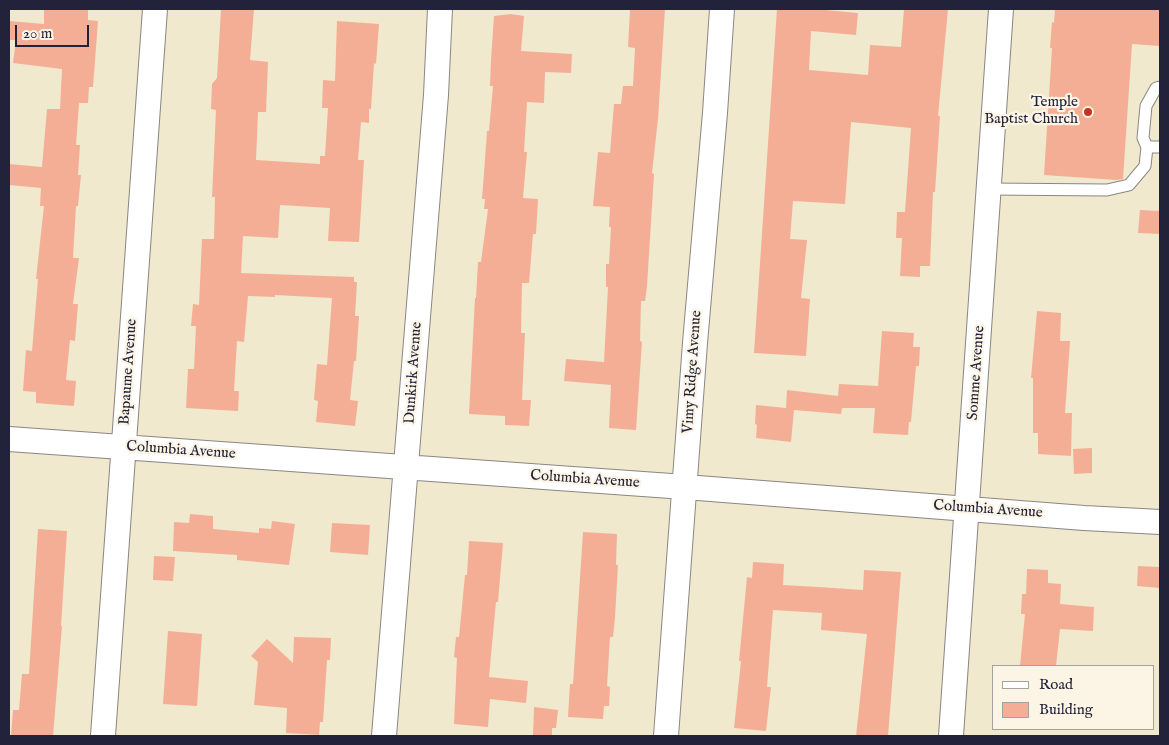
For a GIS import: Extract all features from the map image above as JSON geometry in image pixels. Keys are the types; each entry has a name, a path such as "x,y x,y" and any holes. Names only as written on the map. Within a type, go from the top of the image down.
{"street":[{"name":"Bapaume Avenue","path":"103,736 155,9"},
{"name":"Dunkirk Avenue","path":"384,736 436,94 440,9"},
{"name":"Vimy Ridge Avenue","path":"666,736 722,9"},
{"name":"Somme Avenue","path":"951,736 1001,9"},
{"name":"Columbia Avenue","path":"9,439 1160,522"}],"lane":[{"path":"989,189 1107,190 1129,185 1145,166 1147,147 1143,138 1146,106 1156,88 1160,86"},
{"path":"1147,147 1160,147"}],"building":[{"path":"44,9 88,9 88,20 98,21 93,87 89,87 88,103 79,103 76,145 80,145 78,175 81,175 78,206 76,206 73,258 79,258 73,304 78,304 75,341 70,340 66,380 76,381 74,406 36,403 36,392 23,391 26,350 32,351 38,279 36,279 44,206 40,206 41,188 9,185 9,164 42,167 47,109 60,109 62,69 13,63 16,40 9,40 9,21 44,24"},
{"path":"221,9 254,9 250,60 268,62 266,112 258,112 256,160 320,164 320,156 325,156 328,108 322,108 323,80 335,81 337,21 379,24 369,123 361,122 358,160 364,160 359,242 328,241 330,208 280,205 278,238 243,236 241,273 354,277 354,282 357,282 355,316 359,316 356,361 354,361 350,400 358,401 355,426 316,422 318,401 314,400 317,364 327,365 332,298 275,295 275,297 248,296 244,342 237,341 234,391 239,391 238,411 186,408 188,369 194,369 196,326 191,326 193,304 199,305 202,239 214,239 215,197 212,197 216,110 211,109 212,84 217,78"},
{"path":"630,9 665,9 658,119 652,173 654,174 647,286 645,301 641,301 640,341 642,342 636,430 609,428 611,385 564,381 566,359 604,362 608,287 606,287 606,264 609,264 610,207 593,206 598,152 610,153 614,104 621,104 623,86 633,86 635,48 628,47"},
{"path":"777,9 814,9 858,13 856,35 811,31 809,70 868,75 870,45 901,47 904,9 948,9 938,116 940,116 935,192 933,192 930,266 920,266 920,277 900,276 902,238 896,238 897,212 905,212 911,128 851,122 845,204 793,201 790,239 807,240 801,298 810,299 806,356 754,353"},
{"name":"Temple Baptist Church","path":"1055,9 1160,9 1160,46 1132,44 1123,179 1044,175 1052,48 1050,48"},
{"path":"511,14 524,16 521,51 572,54 571,73 545,72 544,103 527,102 524,152 527,152 523,198 538,199 536,234 533,234 529,283 522,283 521,333 525,333 522,400 531,400 529,426 505,425 505,416 469,414 478,262 481,262 488,209 484,209 485,199 482,199 487,131 489,131 493,86 490,86 494,16"},
{"path":"1140,210 1160,211 1160,234 1138,233"},
{"path":"1037,311 1061,313 1060,341 1070,341 1065,413 1072,413 1071,456 1038,454 1038,433 1033,433 1033,378 1031,378"},
{"path":"882,331 914,333 913,347 920,347 919,366 916,366 908,435 873,433 875,408 842,408 841,414 794,410 791,442 756,438 756,405 786,408 787,390 838,396 839,384 878,386"},
{"path":"1092,448 1092,473 1074,474 1073,449"},
{"path":"190,514 213,516 213,529 259,533 259,528 271,529 272,521 295,524 289,565 237,560 237,555 173,551 174,522 189,523"},
{"path":"332,523 370,525 368,555 330,552"},
{"path":"38,529 67,531 53,736 11,736 13,710 19,710 22,674 29,674"},
{"path":"583,532 617,534 616,565 618,565 615,617 613,637 610,637 607,686 610,687 609,706 604,706 603,719 568,717 570,684 573,684"},
{"path":"469,541 503,543 489,677 528,681 526,703 490,699 488,727 454,724 457,658 454,657 456,637 459,637 465,575 467,575"},
{"path":"154,556 175,557 173,581 153,580"},
{"path":"753,562 784,564 783,585 863,590 864,570 901,572 888,736 856,736 867,634 821,630 822,613 773,610 767,687 771,687 766,731 734,728 747,577 752,578"},
{"path":"1138,566 1160,567 1160,588 1137,586"},
{"path":"1027,569 1048,570 1048,583 1061,584 1060,604 1094,607 1093,631 1060,629 1056,665 1020,665 1025,614 1021,614 1022,594 1026,594"},
{"path":"168,631 202,634 197,706 163,704"},
{"path":"294,637 331,638 330,660 327,660 323,722 320,722 319,735 286,733 287,708 254,705 258,662 251,656 267,639 293,663"},
{"path":"534,707 558,710 556,728 552,728 552,736 533,736"}],"place":[{"name":"Temple Baptist Church","path":"1088,112"}]}
